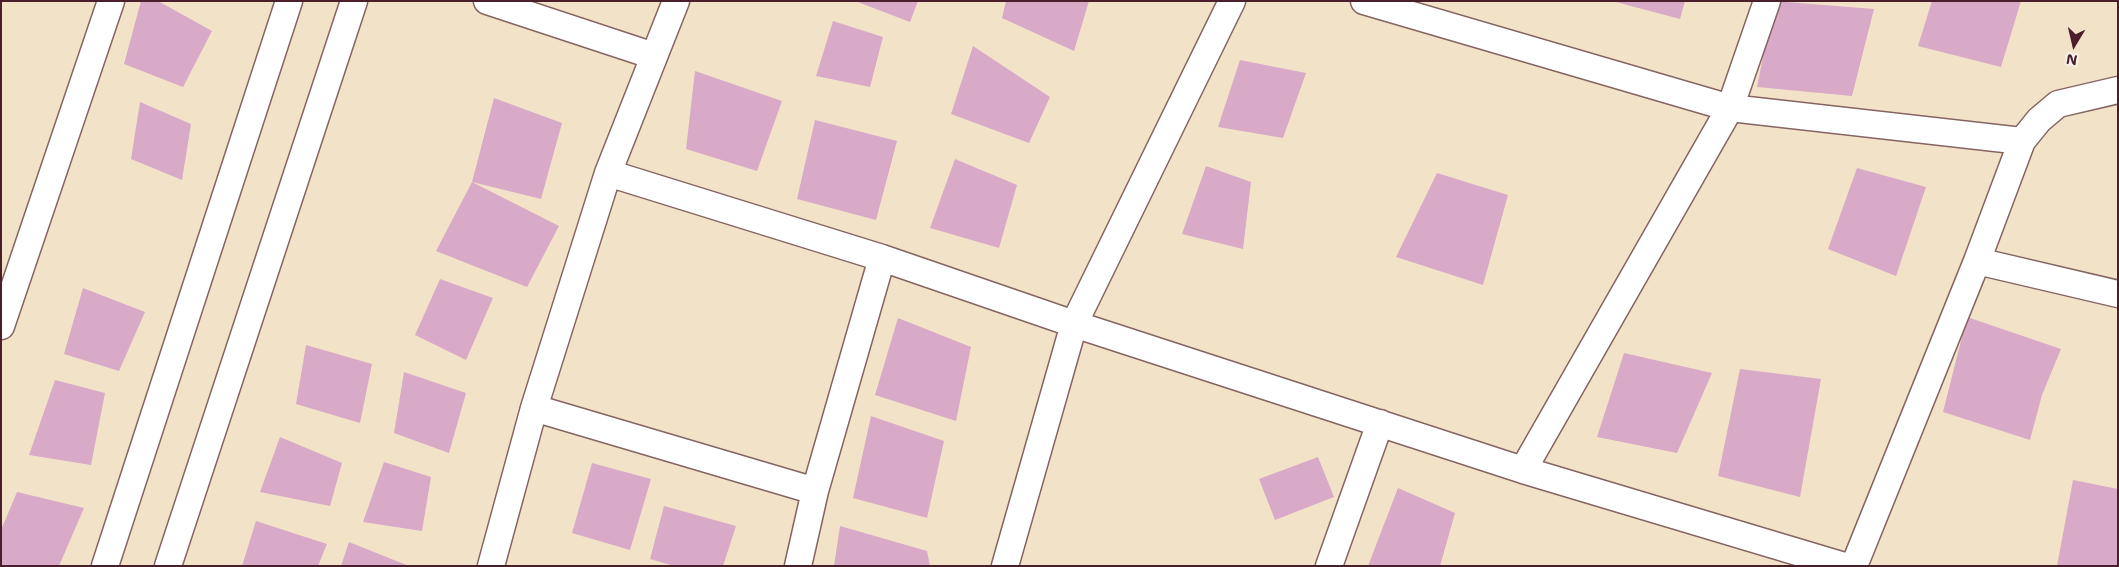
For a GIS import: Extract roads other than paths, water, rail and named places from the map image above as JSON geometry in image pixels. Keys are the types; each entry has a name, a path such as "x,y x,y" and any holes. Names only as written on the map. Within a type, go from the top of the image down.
{"street":[{"path":"1,326 111,1"},
{"path":"105,566 289,1"},
{"path":"168,566 354,1"},
{"path":"487,1 654,56"},
{"path":"491,566 534,408 608,173 676,1"},
{"path":"1005,566 1074,324 1232,1"},
{"path":"1364,1 1730,108 2022,141"},
{"path":"1523,470 1730,108 1767,1"},
{"path":"1854,566 2022,141 2038,120 2058,104 2118,90"},
{"path":"608,173 882,258 1074,324 1523,470 1844,566"},
{"path":"798,566 815,491 882,258"},
{"path":"1976,261 2118,294"},
{"path":"534,408 815,491"},
{"path":"1329,566 1380,423"}]}
